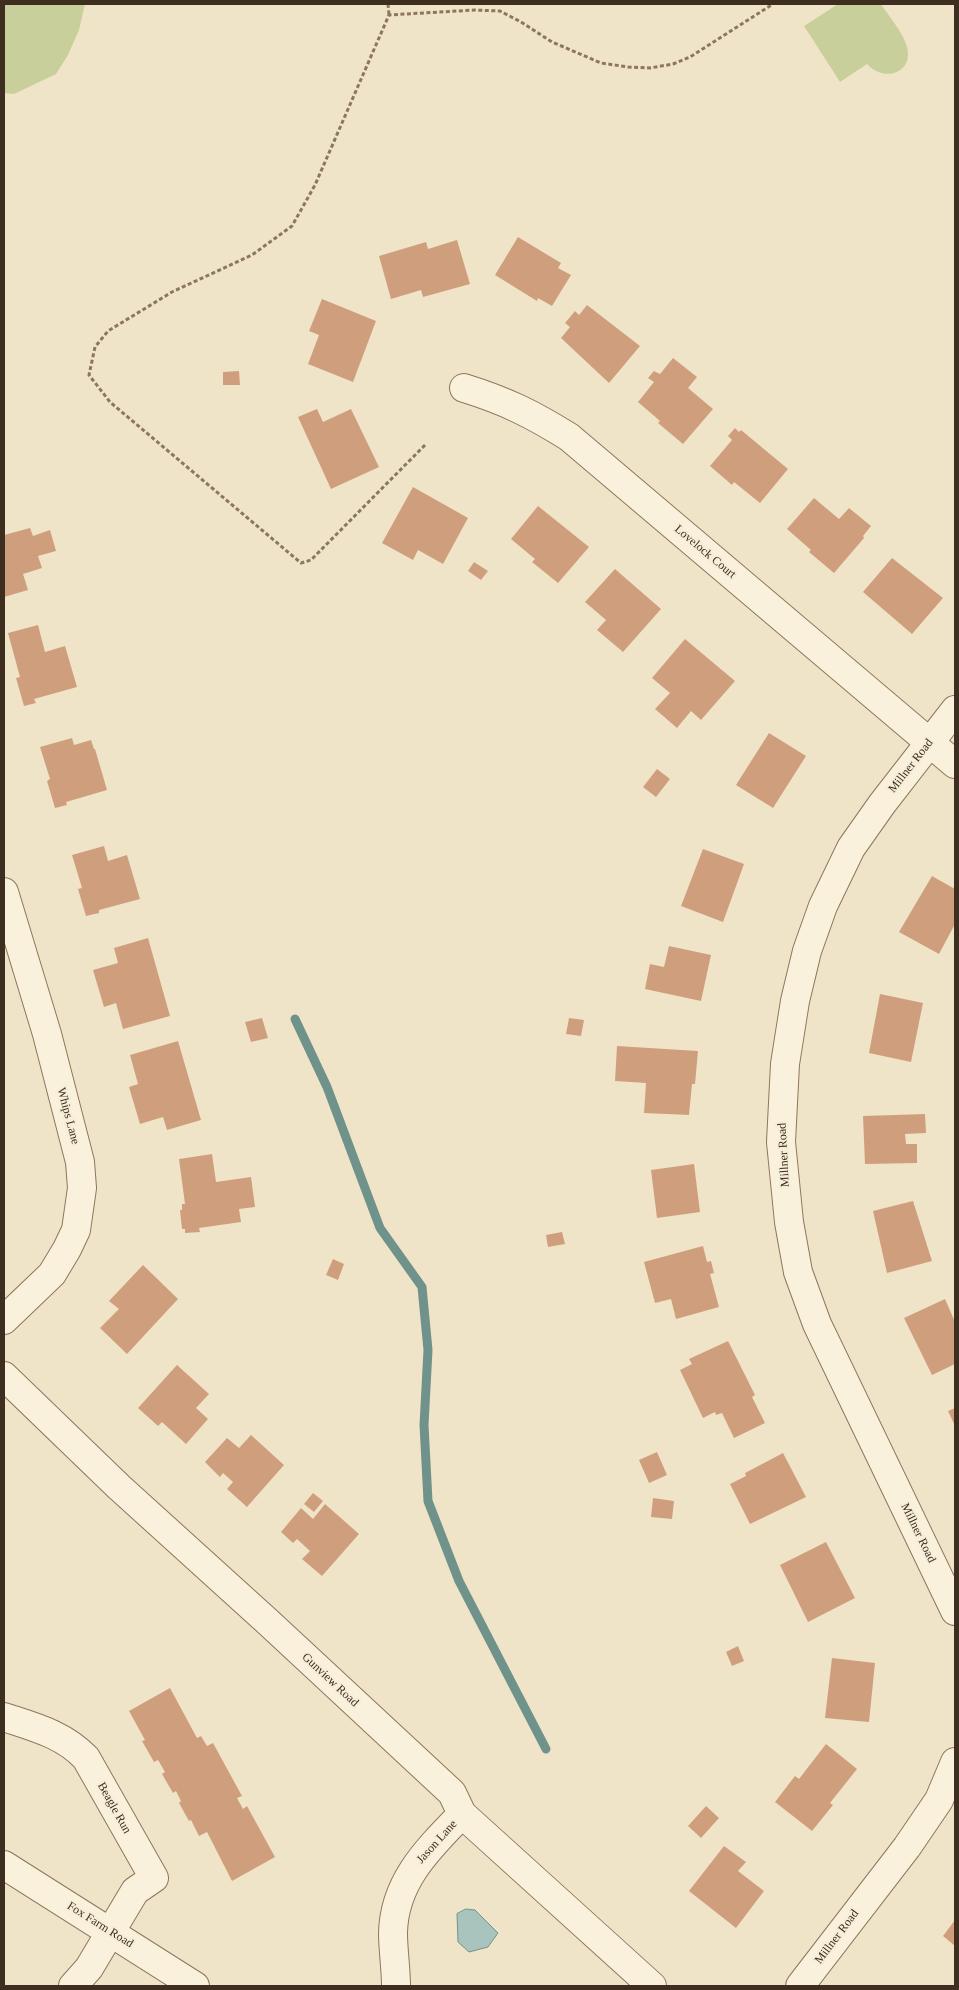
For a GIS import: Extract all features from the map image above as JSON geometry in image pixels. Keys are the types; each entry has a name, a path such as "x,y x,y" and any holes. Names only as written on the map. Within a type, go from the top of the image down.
{"street":[{"name":"Lovelock Court","path":"464,388 502,400 527,412 569,437 955,764"},
{"name":"Millner Road","path":"955,710 882,804 851,848 823,906 807,951 795,1001 785,1064 781,1142 789,1222 798,1272 816,1324 955,1611"},
{"name":"Whips Lane","path":"4,892 47,1034 80,1162 82,1188 76,1230 68,1249 52,1274 4,1320"},
{"name":"Gunview Road","path":"4,1376 119,1487 452,1793 462,1814 652,1986"},
{"name":"Beagle Run","path":"4,1717 63,1738 76,1747 86,1758 154,1878 135,1892 111,1932"},
{"name":"Millner Road","path":"800,1986 907,1847 939,1800 955,1762"},
{"name":"Jason Lane","path":"396,1986 393,1932 396,1909 405,1884 423,1855 462,1814"},
{"name":"Fox Farm Road","path":"4,1865 195,1986"},
{"path":"73,1986 90,1968 111,1932"}],"path":[{"path":"388,4 389,15 315,185 292,226 252,255 172,292 108,331 95,347 89,374 110,402 301,563 311,560 425,445"},
{"path":"389,15 474,10 500,12 552,42 601,63 650,68 673,64 690,56 773,4"}],"green space":[{"path":"4,4 85,4 79,30 68,55 56,74 14,94 4,93"},
{"path":"838,4 881,4 899,30 907,47 908,56 902,69 889,74 881,73 867,64 840,82 804,26"}],"water":[{"path":"466,1909 475,1910 498,1933 488,1947 469,1952 458,1942 457,1914"}],"building":[{"path":"518,237 561,263 558,268 571,275 552,306 538,298 537,301 495,275"},
{"path":"457,240 470,284 423,297 421,290 391,299 379,256 426,242 428,249"},
{"path":"322,299 376,321 353,382 308,364 319,335 309,331"},
{"path":"587,305 640,346 609,383 561,338 570,327 565,323 575,311 579,315"},
{"path":"673,358 697,377 688,388 713,409 683,444 658,423 660,421 638,402 654,382 648,378 654,371 660,374"},
{"path":"239,371 240,385 223,385 223,372"},
{"path":"317,409 323,422 351,409 379,467 331,489 298,417"},
{"path":"735,428 739,432 741,430 788,469 760,503 734,482 732,485 710,466 732,440 728,436"},
{"path":"413,487 468,518 443,564 418,550 413,560 382,543"},
{"path":"814,498 839,519 849,508 871,526 863,536 864,538 834,573 809,552 811,550 787,529"},
{"path":"538,506 589,547 558,583 532,562 535,559 511,539"},
{"path":"30,528 33,536 50,530 56,551 38,556 42,568 23,574 28,590 4,597 4,535"},
{"path":"892,558 943,598 912,634 863,592"},
{"path":"474,562 488,571 481,580 468,571"},
{"path":"615,569 661,609 623,652 597,630 606,620 585,602"},
{"path":"38,625 45,652 65,646 77,687 34,699 36,703 24,706 16,678 20,677 8,633"},
{"path":"685,639 735,681 701,720 691,711 677,728 655,709 670,693 652,678"},
{"path":"769,733 806,756 773,808 736,785"},
{"path":"72,738 74,745 91,740 107,790 66,802 67,805 55,808 47,781 50,779 40,747"},
{"path":"657,769 670,779 656,797 643,787"},
{"path":"104,846 108,861 127,855 140,899 99,910 99,913 86,916 78,889 82,888 72,855"},
{"path":"703,849 744,864 723,922 681,906"},
{"path":"932,876 955,889 955,924 939,954 899,932"},
{"path":"148,938 170,1016 123,1029 116,1003 104,1007 93,970 118,963 114,948"},
{"path":"669,946 711,955 701,1001 645,989 650,964 664,967"},
{"path":"880,994 923,1003 911,1062 869,1053"},
{"path":"262,1018 268,1038 251,1042 245,1022"},
{"path":"569,1018 584,1020 581,1036 566,1034"},
{"path":"178,1041 201,1120 167,1130 163,1117 140,1124 129,1087 138,1084 130,1055"},
{"path":"617,1046 698,1051 695,1084 692,1084 689,1115 644,1113 646,1083 615,1081"},
{"path":"925,1114 926,1133 905,1134 906,1144 917,1144 917,1163 865,1164 863,1116"},
{"path":"212,1154 216,1182 251,1177 255,1207 239,1209 241,1222 199,1228 200,1232 185,1233 185,1229 182,1229 180,1210 182,1210 182,1204 185,1204 179,1159"},
{"path":"694,1164 700,1212 657,1218 651,1170"},
{"path":"913,1201 932,1261 887,1273 873,1211"},
{"path":"562,1232 565,1244 548,1247 546,1235"},
{"path":"703,1246 707,1262 711,1261 714,1273 710,1274 719,1307 676,1319 671,1299 655,1303 644,1262"},
{"path":"333,1259 344,1264 338,1280 326,1275"},
{"path":"143,1265 178,1299 127,1354 100,1328 119,1309 109,1301"},
{"path":"945,1299 955,1322 955,1364 932,1375 904,1318"},
{"path":"728,1341 755,1395 752,1397 765,1423 734,1438 722,1413 716,1415 715,1412 703,1418 680,1370 692,1364 689,1359"},
{"path":"177,1365 209,1394 196,1408 208,1419 186,1444 162,1422 158,1426 138,1408"},
{"path":"955,1408 955,1426 948,1411"},
{"path":"251,1435 284,1465 247,1507 227,1489 233,1482 223,1473 220,1477 205,1462 227,1438 239,1448"},
{"path":"657,1452 667,1475 649,1483 639,1460"},
{"path":"783,1453 806,1497 750,1524 730,1484 746,1476 745,1473"},
{"path":"313,1493 323,1501 314,1512 304,1504"},
{"path":"653,1498 674,1501 672,1519 651,1517"},
{"path":"325,1504 359,1534 322,1576 302,1559 310,1551 297,1539 293,1543 281,1532 301,1508 313,1519"},
{"path":"826,1542 855,1598 808,1622 780,1565"},
{"path":"738,1646 744,1661 732,1666 726,1652"},
{"path":"832,1658 875,1663 869,1722 825,1718"},
{"path":"170,1688 197,1738 201,1736 207,1746 213,1743 242,1796 237,1798 243,1809 247,1806 275,1857 232,1881 207,1832 199,1836 191,1820 189,1821 179,1803 181,1801 176,1791 173,1793 162,1774 165,1772 158,1760 154,1762 142,1741 145,1740 129,1711"},
{"path":"826,1744 857,1769 830,1803 833,1805 812,1831 775,1802 795,1776 799,1779"},
{"path":"706,1806 719,1818 701,1838 688,1826"},
{"path":"724,1846 746,1862 738,1871 764,1891 736,1928 689,1891"},
{"path":"955,1920 955,1946 943,1936"}],"waterway":[{"path":"295,1019 327,1087 380,1228 422,1287 428,1350 424,1425 428,1501 459,1581 546,1749"}]}
